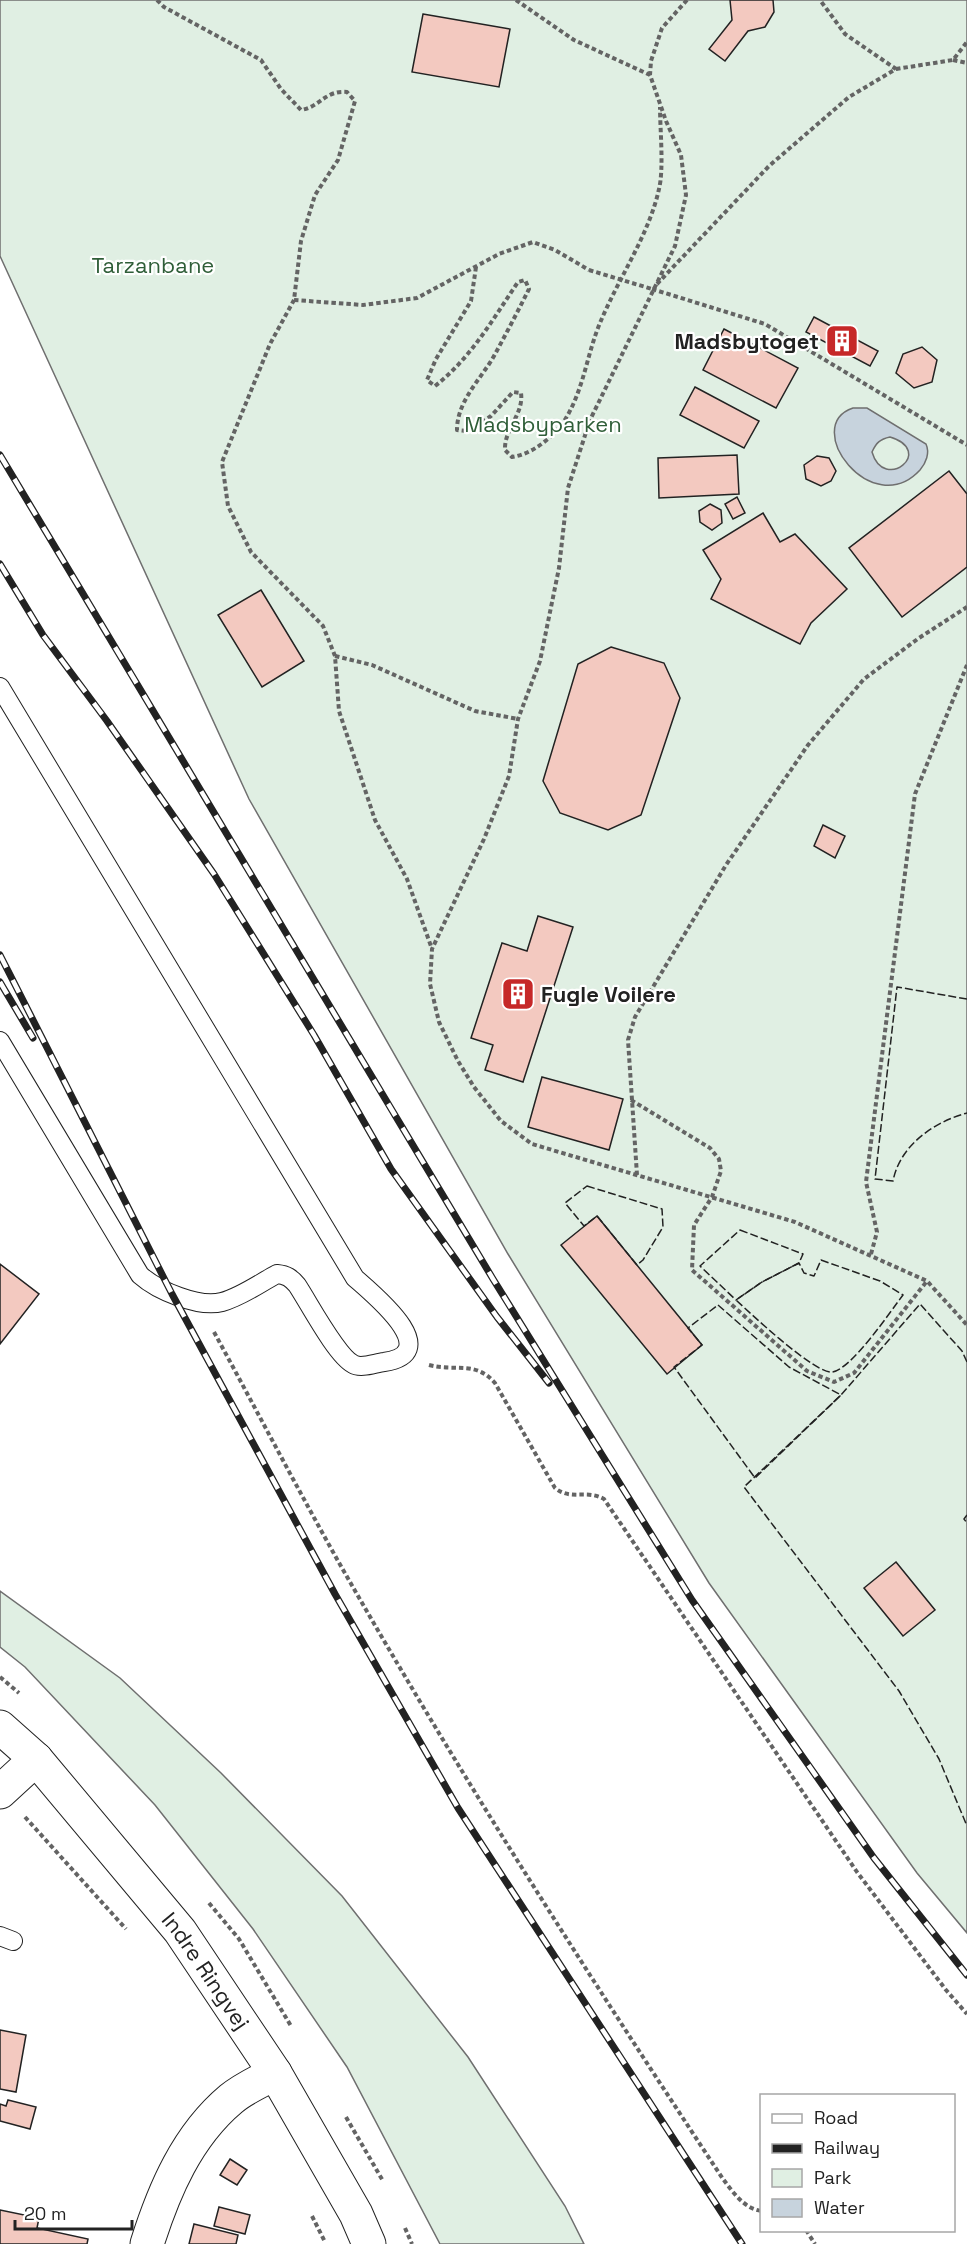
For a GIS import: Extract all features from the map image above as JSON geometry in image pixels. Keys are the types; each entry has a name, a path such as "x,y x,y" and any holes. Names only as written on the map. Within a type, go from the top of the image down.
{"street":[{"name":"Indre Ringvej","path":"0,1727 36,1759 180,1931 275,2073 356,2214 369,2244"},
{"path":"1,1791 36,1759"},
{"path":"147,2244 160,2201 193,2140 232,2098 275,2073"}],"lane":[{"path":"0,687 355,1278 400,1322 407,1332 408,1342 405,1353 396,1360 360,1367 353,1364 338,1348 297,1285 284,1274 277,1274 219,1303 205,1303 151,1286 140,1275 0,1041"}],"path":[{"path":"157,0 164,7 261,60 281,88 301,110 310,109 335,91 347,92 355,101 338,160 315,195 301,241 294,300 270,344 222,462 228,506 251,552 323,626 335,656 339,711 375,820 407,879 432,949"},
{"path":"516,0 574,40 650,75"},
{"path":"687,0 662,28 651,61 650,75 681,155 686,195 675,246 590,420 568,488 559,568 540,661 518,719 509,776 484,839 432,949 430,984 440,1022 458,1061 474,1087 501,1121 532,1144 795,1222 927,1281 967,1325"},
{"path":"820,0 845,34 896,69"},
{"path":"953,60 967,42"},
{"path":"652,289 769,166 849,97 896,69 953,60 967,63"},
{"path":"476,267 471,301 435,358 427,380 435,386 449,375 472,350 518,282 525,280 529,289 493,358 475,383 457,417 458,430 468,431 491,416 513,392 521,393 522,402 505,440 505,450 512,457 524,455 554,433 566,418 583,381 599,325 654,208 660,185 660,103"},
{"path":"294,300 363,305 417,298 499,254 533,242 555,250 589,270 765,324 967,445"},
{"path":"637,1175 628,1040 635,1017 726,865 802,754 864,679 919,638 967,607"},
{"path":"335,656 372,665 475,711 518,719"},
{"path":"871,1254 877,1232 866,1182 915,794 967,665"},
{"path":"631,1100 710,1148 719,1159 721,1171 712,1197 694,1225 692,1270 807,1371 834,1382 854,1373 927,1281"},
{"path":"205,1303 210,1325 341,1566 432,1721 584,1969 723,2179 740,2200 760,2211"},
{"path":"405,1353 429,1365 475,1369 486,1373 495,1383 555,1488 562,1493 595,1494 604,1499 857,1872 946,1990 967,2014"},
{"path":"1,1791 133,1936"},
{"path":"310,2213 326,2244"}],"green space":[{"name":"Madsbyparken","path":"0,0 967,0 967,1933 917,1873 709,1583 508,1254 249,799 0,256"},
{"path":"0,1591 120,1678 221,1773 342,1896 468,2057 565,2206 584,2244 440,2244 347,2067 253,1929 155,1805 25,1667 0,1647"}],"water":[{"path":"853,408 867,408 926,444 927,458 920,470 901,483 882,485 864,478 849,465 838,449 834,433 839,418","holes":["890,437 903,443 908,451 908,459 903,465 895,469 886,469 878,464 872,452 879,442"]}],"building":[{"path":"730,0 773,0 774,12 765,27 748,31 725,61 709,49 732,20"},
{"path":"423,14 510,29 499,87 412,72"},
{"name":"Madsbytoget","path":"814,317 878,351 870,366 806,332"},
{"path":"724,329 798,368 776,408 703,370"},
{"path":"922,347 937,360 932,382 914,388 896,373 903,354"},
{"path":"695,387 759,421 744,448 680,415"},
{"path":"737,455 739,494 659,498 658,458"},
{"path":"817,456 829,458 836,471 831,481 821,486 806,479 804,465"},
{"path":"949,471 967,494 967,567 902,617 849,548"},
{"path":"737,497 745,513 733,519 725,504"},
{"path":"710,504 721,510 722,523 712,530 700,522 699,511"},
{"path":"763,513 780,542 795,534 847,589 811,623 800,644 711,599 721,579 703,550"},
{"path":"261,590 304,661 262,687 218,615"},
{"path":"611,647 664,663 680,698 641,815 608,830 560,813 543,781 578,664"},
{"path":"823,825 845,836 835,858 814,846"},
{"name":"Fugle Voilere","path":"538,916 573,927 523,1082 485,1070 493,1045 471,1038 502,943 527,951"},
{"path":"542,1077 623,1099 609,1150 528,1127"},
{"path":"597,1216 702,1345 667,1374 561,1245"},
{"path":"0,1264 39,1294 0,1344"},
{"path":"896,1562 935,1610 903,1636 864,1588"},
{"path":"0,2030 26,2035 16,2092 0,2089"},
{"path":"8,2100 36,2107 30,2129 0,2121 0,2104 6,2106"},
{"path":"230,2159 247,2170 237,2185 220,2175"},
{"path":"219,2207 250,2215 245,2234 214,2226"},
{"path":"0,2210 39,2218 37,2228 88,2239 87,2244 0,2244"},
{"path":"194,2224 238,2235 236,2244 189,2244"}],"railway":[{"path":"0,455 493,1279 692,1600 874,1858 967,1975"},
{"path":"0,564 43,635 107,721 214,874 314,1035 391,1169 497,1317 549,1383"},
{"path":"0,955 172,1294 335,1594 458,1808 742,2244"},
{"path":"0,982 33,1038"}],"fence":[{"path":"967,999 897,987 875,1179 893,1181 903,1156 920,1137 942,1122 967,1113"},
{"path":"587,1186 662,1209 663,1227 643,1260 637,1265 597,1216 584,1226 565,1203 587,1186"},
{"path":"740,1230 803,1254 799,1263 762,1282 736,1300 700,1266 740,1230"},
{"path":"821,1260 880,1281 903,1295 849,1362 832,1372 812,1364 798,1354 736,1300 762,1282 799,1263 804,1273 814,1276 821,1260"},
{"path":"967,1362 962,1351 920,1304 841,1395 744,1487 899,1691 939,1759 967,1826"},
{"path":"718,1305 789,1367 841,1395 755,1478 674,1367 702,1345 688,1328 718,1305"},
{"path":"967,1515 964,1519 967,1523"}],"place":[{"name":"Madsbytoget","path":"842,341"},
{"name":"Fugle Voilere","path":"518,994"}],"park label":[{"name":"Tarzanbane","path":"153,265"}]}
